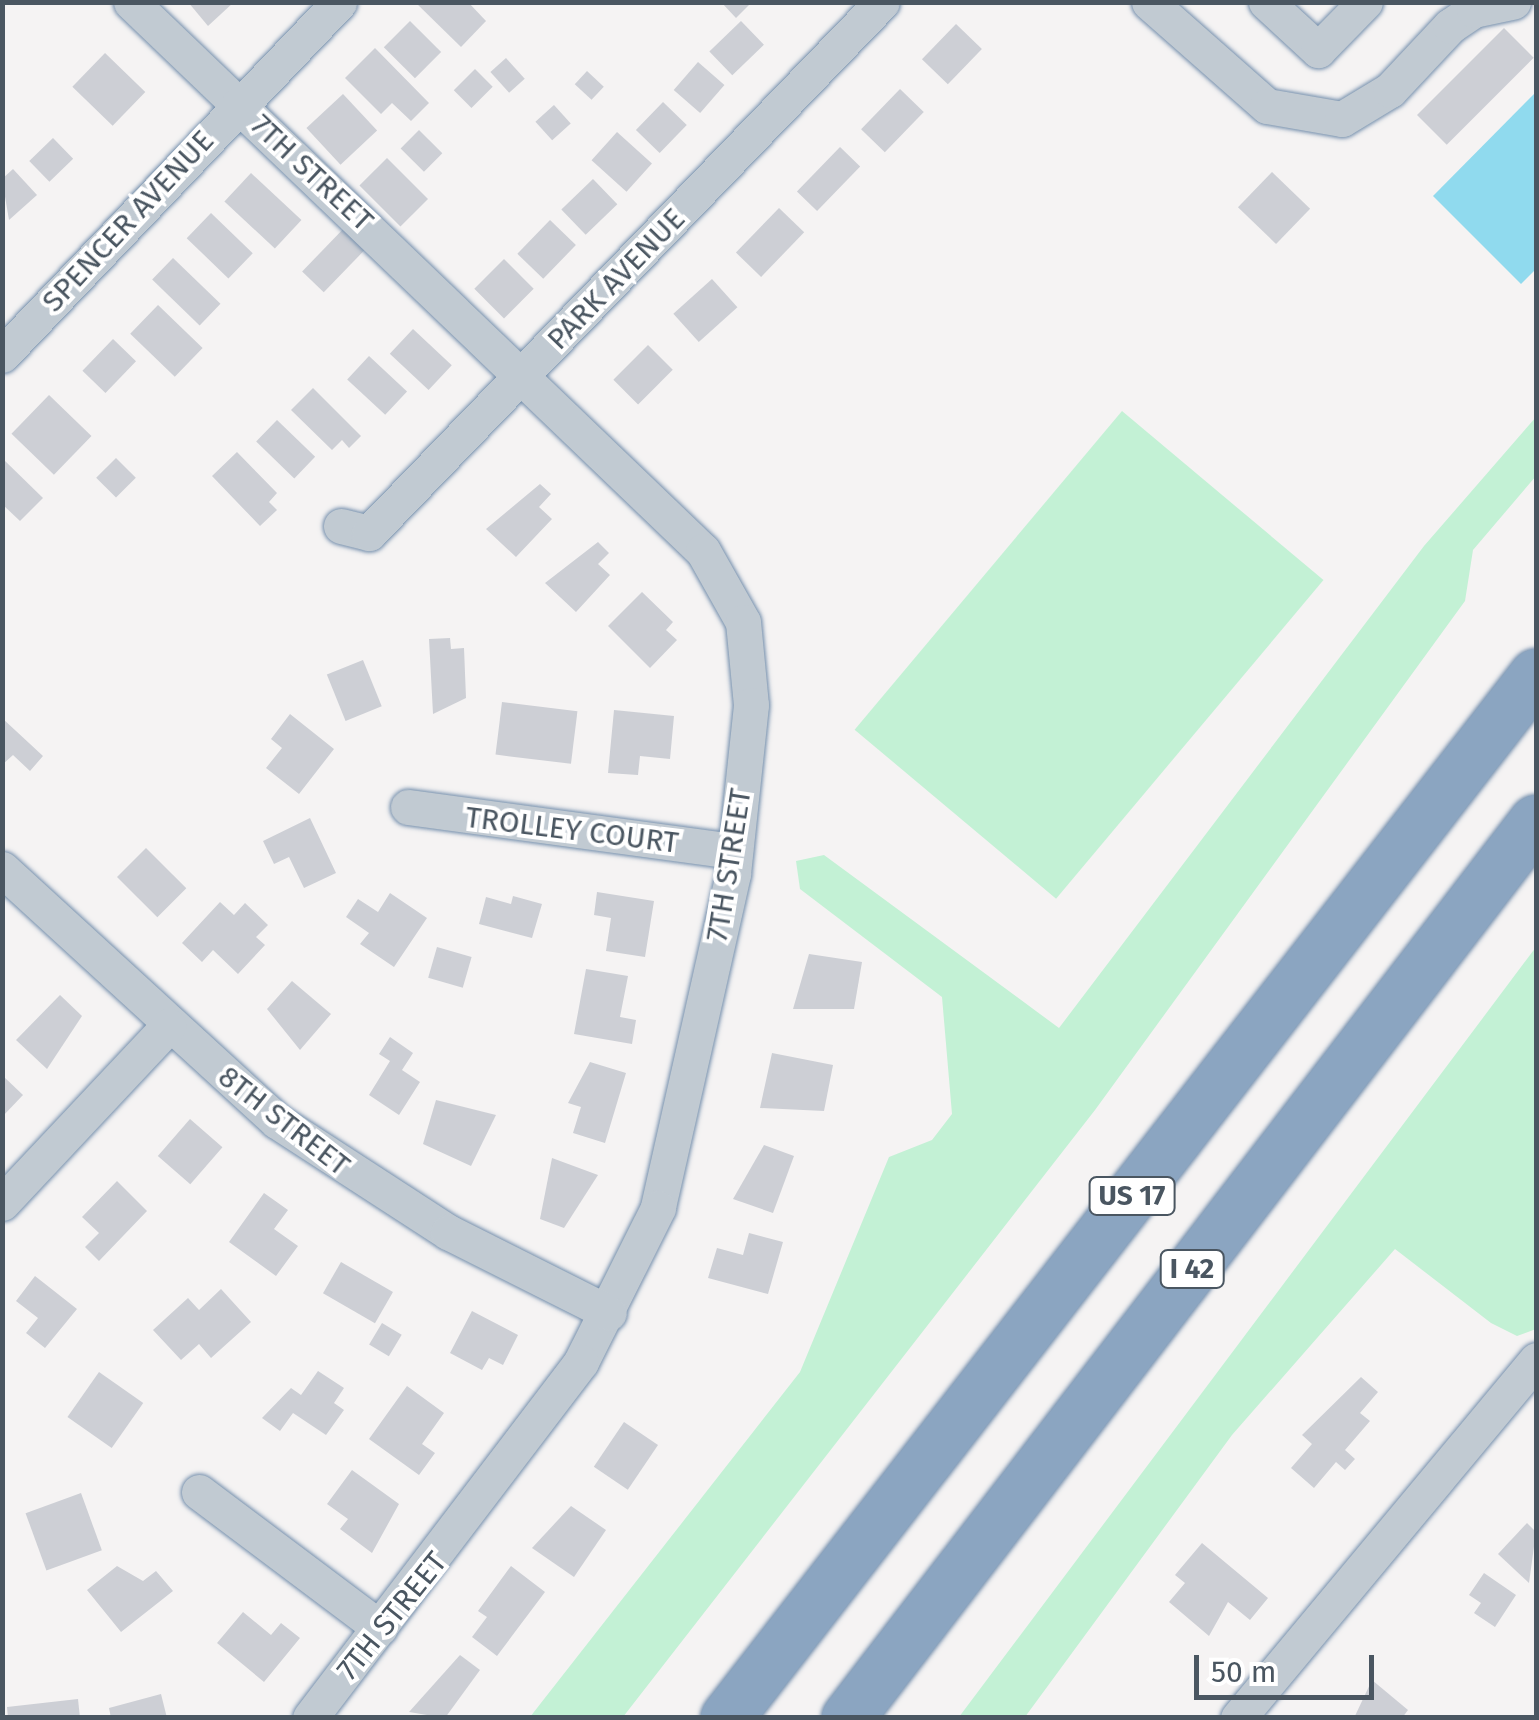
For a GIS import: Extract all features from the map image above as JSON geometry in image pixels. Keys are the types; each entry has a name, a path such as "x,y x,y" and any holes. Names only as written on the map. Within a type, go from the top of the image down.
{"highway":[{"name":"US 17","path":"727,1718 1536,675"},
{"name":"I 42","path":"848,1718 1536,821"}],"street":[{"name":"7TH STREET","path":"131,2 525,373 702,551 743,622 751,705 735,851 683,1127 609,1313 534,1432 310,1718"},
{"name":"SPENCER AVENUE","path":"2,355 320,2"},
{"name":"SPENCER AVENUE","path":"2,333 338,2"},
{"name":"PARK AVENUE","path":"341,526 369,533 882,2"},
{"path":"1266,2 1318,50 1364,2"},
{"path":"1170,9 1267,106 1342,120 1390,90 1450,26 1513,2"},
{"name":"TROLLEY COURT","path":"408,808 735,851"},
{"name":"8TH STREET","path":"2,869 168,1026 362,1180 609,1313"},
{"path":"2,1203 168,1026"},
{"path":"1238,1718 1533,1361"},
{"path":"199,1492 380,1628"}],"green space":[{"path":"1122,411 1323,580 1056,899 855,730"},
{"path":"1536,417 1536,476 1473,550 1465,601 1095,1110 623,1717 530,1717 800,1372 889,1157 932,1140 952,1114 942,997 800,889 796,861 824,855 1059,1028 1424,546"},
{"path":"1536,947 1536,1329 1517,1336 1491,1323 1395,1249 1232,1435 1025,1717 959,1717"}],"water":[{"path":"1536,92 1536,269 1521,284 1433,196"}],"building":[{"path":"188,2 234,2 208,26"},
{"path":"415,2 468,2 486,21 461,47"},
{"path":"721,2 752,2 736,18"},
{"path":"410,21 441,52 415,78 384,47"},
{"path":"741,21 764,45 732,75 709,52"},
{"path":"956,24 982,49 948,84 922,59"},
{"path":"1504,28 1534,58 1447,145 1417,115"},
{"path":"375,48 429,103 411,121 392,103 381,114 345,78"},
{"path":"105,53 145,92 113,126 72,87"},
{"path":"506,58 525,79 509,93 490,72"},
{"path":"698,62 724,85 700,113 674,90"},
{"path":"475,69 493,87 471,108 454,90"},
{"path":"587,71 604,87 592,100 575,84"},
{"path":"900,89 924,112 885,152 861,129"},
{"path":"343,94 377,131 341,165 306,128"},
{"path":"663,102 687,125 660,153 636,130"},
{"path":"554,105 571,124 552,140 535,122"},
{"path":"419,130 442,153 424,172 401,148"},
{"path":"617,132 652,163 627,192 592,160"},
{"path":"53,138 73,159 49,182 29,161"},
{"path":"840,147 860,166 817,211 797,192"},
{"path":"387,158 428,199 400,227 359,186"},
{"path":"13,169 37,195 9,220 2,179"},
{"path":"1272,172 1310,209 1276,244 1238,207"},
{"path":"251,173 301,220 275,249 224,202"},
{"path":"593,179 617,204 586,235 561,210"},
{"path":"779,208 804,232 761,277 736,253"},
{"path":"211,213 253,253 228,278 187,238"},
{"path":"550,220 576,245 543,279 517,254"},
{"path":"348,224 370,245 324,292 302,271"},
{"path":"173,258 220,304 200,325 152,280"},
{"path":"504,259 534,289 504,318 474,289"},
{"path":"712,279 737,307 699,342 673,314"},
{"path":"158,305 203,348 175,377 130,334"},
{"path":"413,329 452,365 429,390 390,354"},
{"path":"113,339 136,361 105,393 82,371"},
{"path":"648,345 673,370 638,404 613,380"},
{"path":"369,356 407,391 385,415 347,379"},
{"path":"313,388 361,436 349,448 342,440 332,450 291,410"},
{"path":"49,395 91,436 54,475 11,434"},
{"path":"277,420 315,457 294,478 256,442"},
{"path":"237,452 277,493 269,502 277,510 260,526 212,476"},
{"path":"2,458 43,498 20,521 2,504"},
{"path":"116,458 136,478 116,498 96,478"},
{"path":"540,484 551,494 539,507 552,519 516,557 486,529"},
{"path":"598,542 609,553 598,564 610,575 576,612 545,583"},
{"path":"642,592 673,622 666,630 677,640 650,668 608,626"},
{"path":"450,638 451,649 464,648 466,698 433,714 429,639"},
{"path":"363,660 382,706 346,721 327,675"},
{"path":"502,702 577,711 571,764 496,755"},
{"path":"614,710 674,716 670,759 640,756 638,775 608,773"},
{"path":"290,714 334,749 299,794 266,768 282,748 271,739"},
{"path":"2,718 43,756 30,771 13,755 2,765"},
{"path":"310,818 336,873 304,888 289,857 274,864 263,841"},
{"path":"146,848 186,888 157,917 117,877"},
{"path":"597,892 654,901 645,957 606,951 611,918 594,915"},
{"path":"390,893 427,918 394,967 360,944 369,933 346,917 358,899 378,912"},
{"path":"513,896 542,904 532,938 479,924 486,897 511,904"},
{"path":"220,902 234,915 245,903 268,925 256,937 265,945 238,974 213,950 202,962 182,943"},
{"path":"437,947 472,957 463,988 428,978"},
{"path":"809,954 862,962 854,1009 793,1009"},
{"path":"586,969 628,976 620,1017 636,1020 632,1044 574,1034"},
{"path":"292,981 331,1014 300,1050 267,1009"},
{"path":"60,995 82,1016 47,1069 16,1040"},
{"path":"390,1037 413,1053 402,1070 420,1082 399,1115 369,1095 390,1061 379,1054"},
{"path":"772,1053 833,1065 824,1111 760,1108"},
{"path":"590,1062 626,1073 605,1143 573,1133 581,1107 568,1103"},
{"path":"2,1075 23,1095 2,1117"},
{"path":"436,1100 496,1115 471,1166 423,1144"},
{"path":"190,1119 222,1147 190,1184 158,1156"},
{"path":"764,1145 794,1156 773,1213 733,1199"},
{"path":"552,1158 598,1175 564,1228 540,1219"},
{"path":"117,1181 147,1211 99,1261 85,1247 99,1233 82,1217"},
{"path":"264,1193 288,1210 274,1229 298,1246 276,1276 229,1242"},
{"path":"749,1233 783,1242 768,1294 708,1278 717,1248 743,1255"},
{"path":"341,1262 393,1292 375,1323 323,1293"},
{"path":"35,1276 77,1309 45,1348 26,1333 38,1318 16,1301"},
{"path":"221,1289 251,1322 211,1358 199,1344 181,1360 153,1330 188,1298 199,1310"},
{"path":"472,1311 518,1335 503,1365 489,1358 482,1370 450,1353"},
{"path":"382,1323 402,1335 389,1356 369,1344"},
{"path":"318,1371 344,1388 334,1403 344,1410 326,1435 293,1413 280,1431 262,1418 291,1388 301,1395"},
{"path":"99,1372 143,1403 112,1448 67,1417"},
{"path":"1361,1377 1378,1392 1360,1413 1370,1421 1345,1450 1355,1459 1345,1470 1336,1462 1314,1488 1291,1468 1312,1444 1302,1435"},
{"path":"407,1386 444,1413 422,1444 435,1453 419,1475 369,1439"},
{"path":"624,1422 658,1445 628,1490 594,1467"},
{"path":"352,1470 399,1504 372,1553 340,1529 348,1519 327,1504"},
{"path":"81,1493 102,1550 46,1571 26,1513"},
{"path":"571,1506 606,1530 574,1577 532,1548"},
{"path":"1527,1523 1536,1532 1529,1583 1498,1554"},
{"path":"1202,1543 1268,1598 1250,1620 1228,1602 1209,1636 1169,1602 1185,1583 1175,1575"},
{"path":"117,1566 143,1581 156,1571 173,1591 121,1632 87,1590"},
{"path":"511,1566 545,1592 497,1656 472,1637 487,1617 478,1611"},
{"path":"1484,1573 1516,1595 1495,1627 1474,1613 1481,1603 1469,1595"},
{"path":"243,1612 271,1635 281,1623 300,1638 264,1682 217,1643"},
{"path":"460,1655 480,1670 445,1718 409,1712"},
{"path":"1372,1680 1408,1710 1402,1718 1354,1718"},
{"path":"161,1694 167,1718 111,1718 109,1708"},
{"path":"78,1699 80,1718 8,1718 7,1707"}]}
